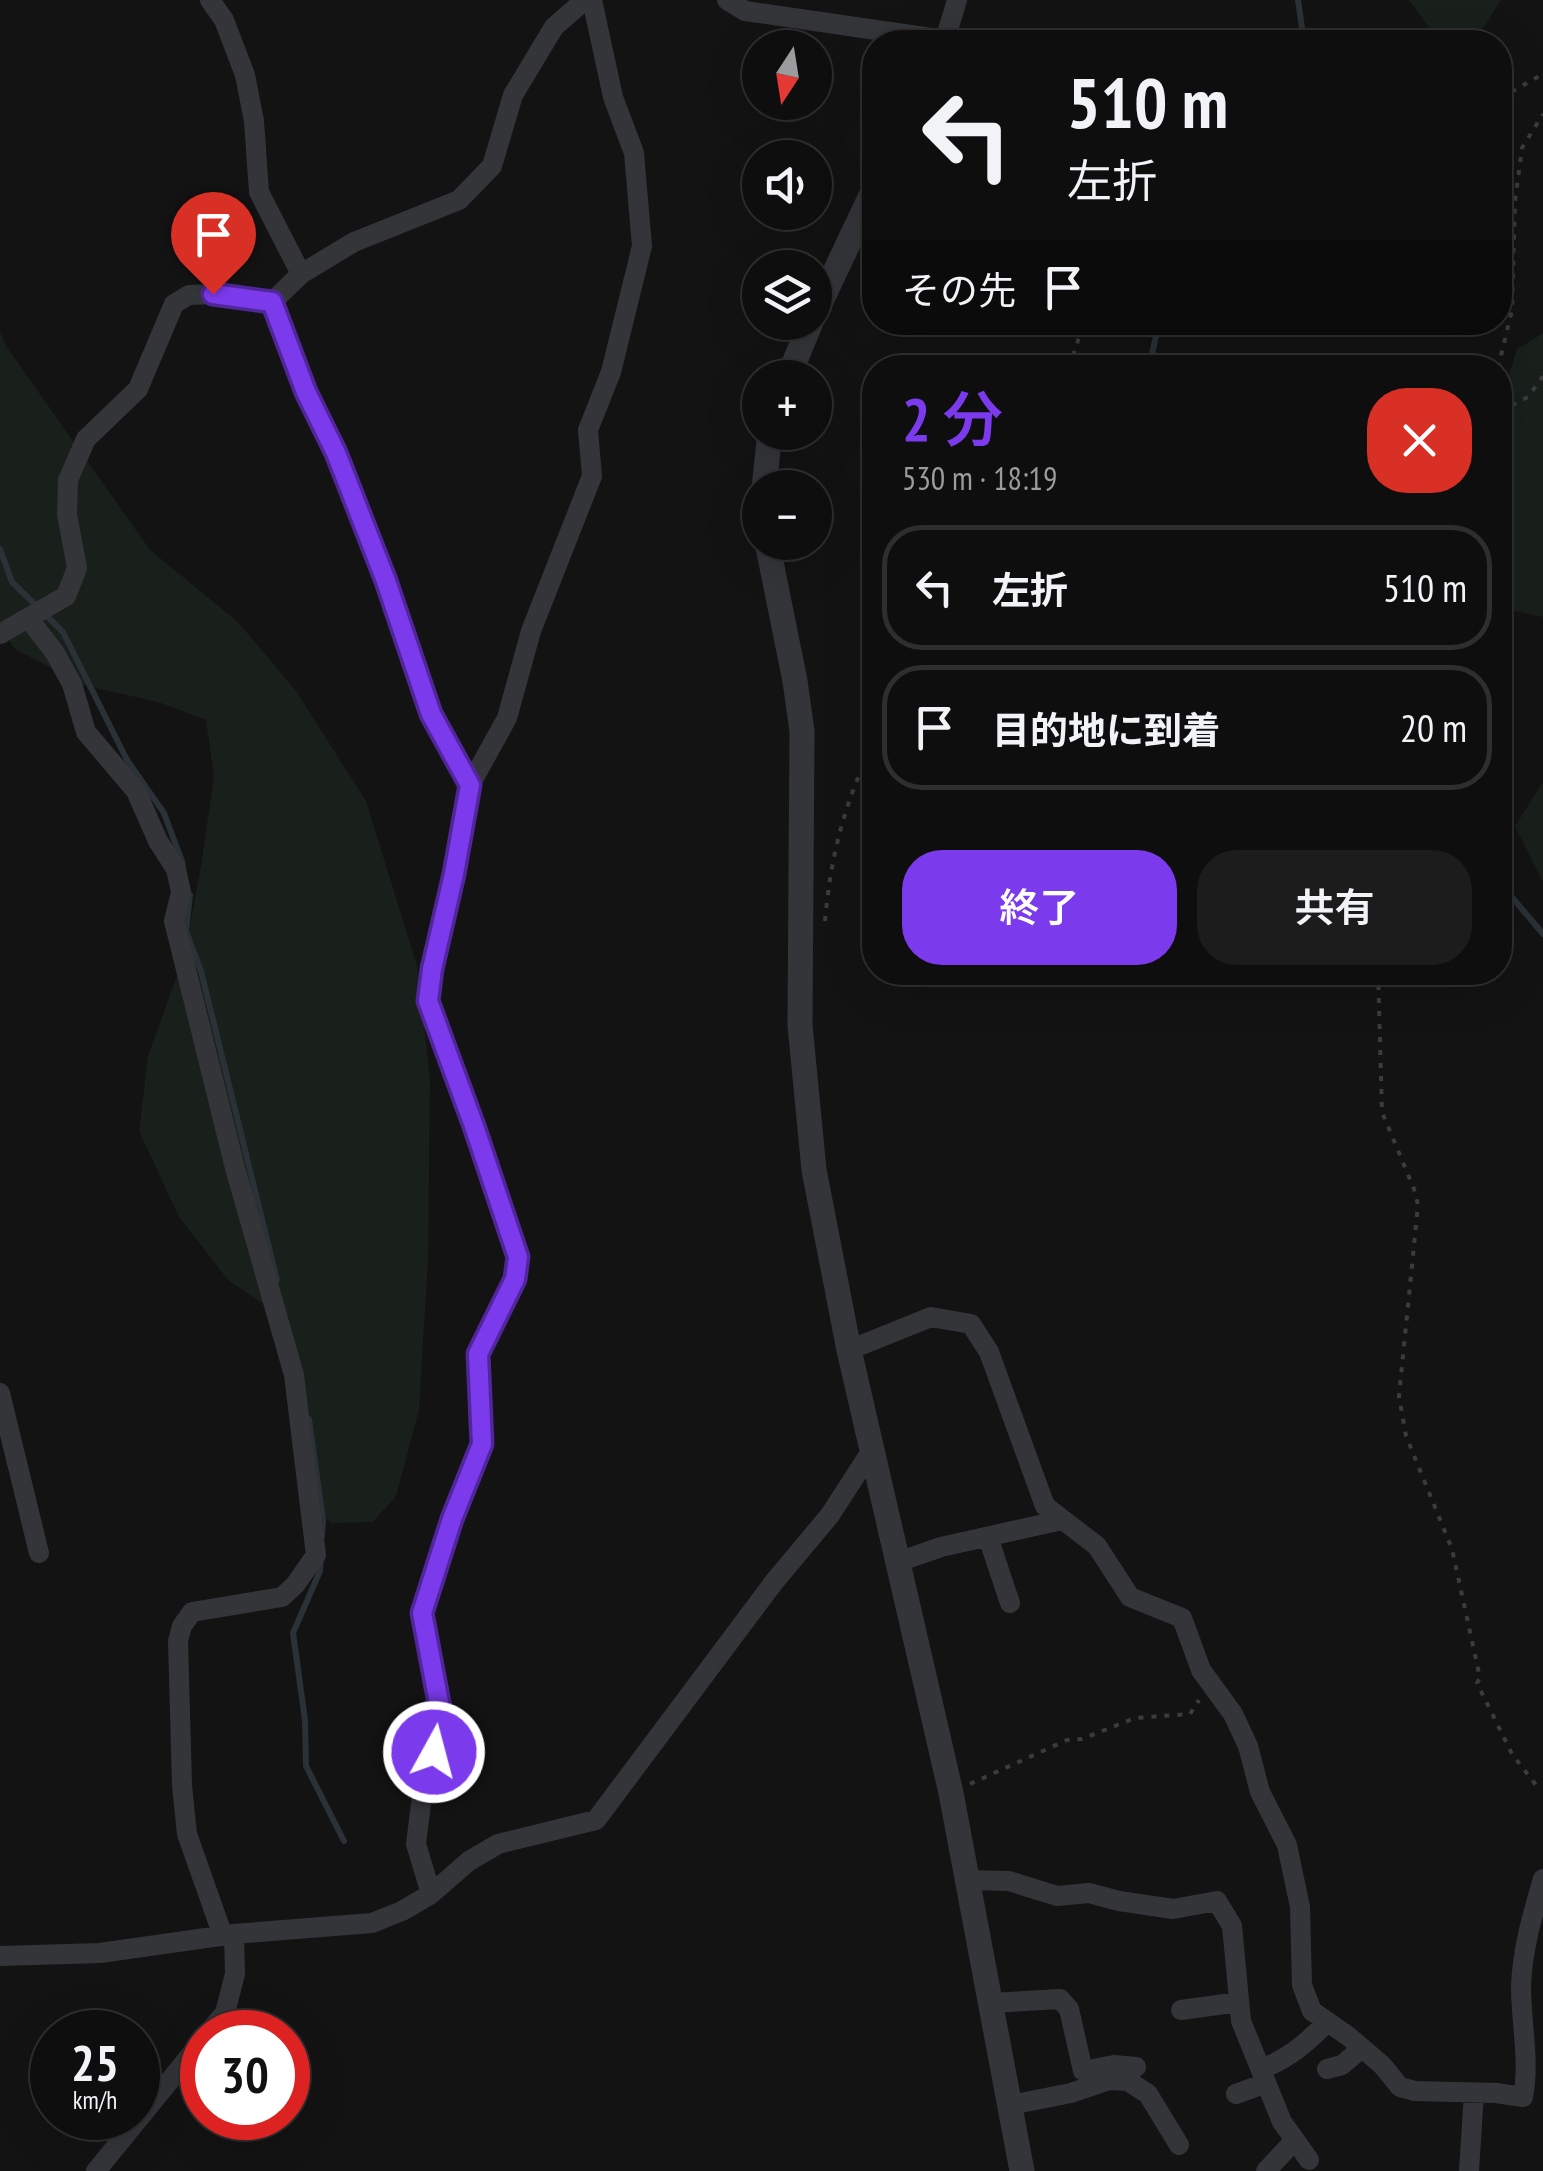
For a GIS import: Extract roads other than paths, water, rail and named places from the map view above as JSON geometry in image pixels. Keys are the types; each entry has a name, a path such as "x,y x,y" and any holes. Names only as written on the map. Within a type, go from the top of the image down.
{"street":[{"path":"210,0 224,20 245,75 254,121 259,192 301,274"},
{"path":"272,302 301,274 354,242 458,200 492,166 513,95 554,28 585,0"},
{"path":"431,1894 416,1844 424,1780 443,1724 422,1613 452,1519 482,1444 478,1354 515,1279 518,1257 428,1001 470,785 507,718 531,631 592,476 588,430 611,372 642,246 634,153 613,97 592,0"},
{"path":"727,0 746,11 793,9 892,30"},
{"path":"947,30 956,0"},
{"path":"832,278 862,215"},
{"path":"0,634 66,596 77,568 68,514 68,480 86,439 138,389 174,304 189,295 213,294 272,302"},
{"path":"272,302 379,563 431,714 470,785"},
{"path":"771,560 802,731 800,1025 814,1170 849,1350 951,1793 1022,2171"},
{"path":"31,617 72,684 86,732 136,791 158,841 176,869 181,892 174,920 236,1168 294,1375 316,1555 282,1597 192,1612 178,1641 182,1786 188,1834 228,1935 236,1974 227,2010"},
{"path":"849,1350 931,1317 971,1324 989,1352 1045,1506 1097,1546 1130,1597 1182,1618 1200,1670 1233,1714 1248,1746 1260,1792 1287,1845 1300,1906 1302,1986 1312,2011 1382,2065 1400,2087 1524,2097 1521,1985 1530,1924 1543,1878"},
{"path":"0,1393 39,1553"},
{"path":"0,1956 100,1954 228,1935 372,1923 431,1894 498,1844 596,1820 774,1582 830,1515 872,1450"},
{"path":"898,1562 941,1547 1062,1520"},
{"path":"988,1537 1010,1603"},
{"path":"968,1880 1009,1881 1057,1896 1089,1892 1173,1909 1217,1901 1232,1926 1241,2021 1282,2122 1309,2160"},
{"path":"991,2003 1060,2000 1069,2008 1083,2071 1114,2065 1136,2067"},
{"path":"1180,2010 1239,2002"},
{"path":"1236,2094 1294,2053 1328,2022"},
{"path":"1327,2069 1342,2064 1362,2048"},
{"path":"96,2171 180,2067"},
{"path":"1010,2105 1109,2080 1128,2081 1148,2094 1179,2144"},
{"path":"1470,2171 1474,2093"},
{"path":"1266,2171 1295,2140"}],"waterway":[{"path":"1298,0 1302,30"},
{"path":"1152,355 1156,335"},
{"path":"0,549 12,582 63,632 127,760 164,813 183,864"},
{"path":"190,895 186,931 201,971 277,1280"},
{"path":"1512,897 1543,934"},
{"path":"309,1419 322,1536"},
{"path":"321,1558 320,1571 293,1633 305,1720 306,1766 344,1841"}]}
